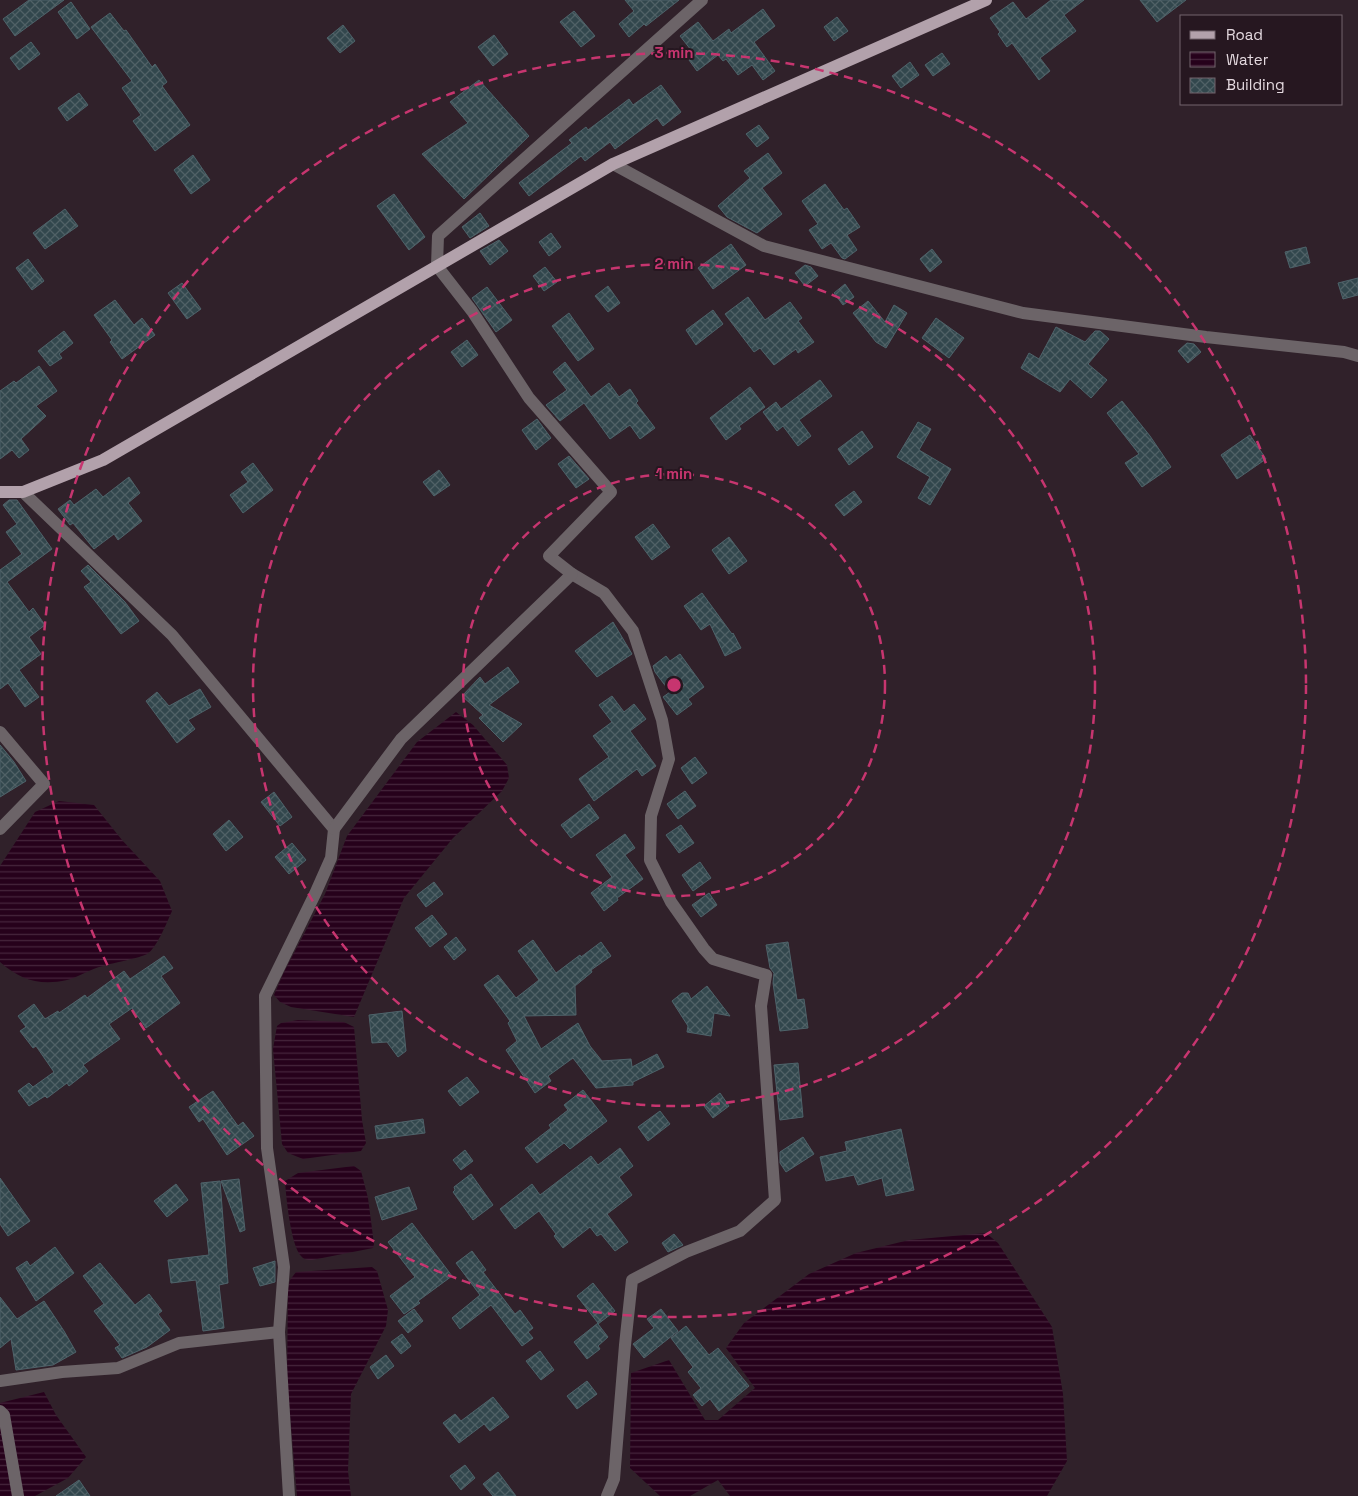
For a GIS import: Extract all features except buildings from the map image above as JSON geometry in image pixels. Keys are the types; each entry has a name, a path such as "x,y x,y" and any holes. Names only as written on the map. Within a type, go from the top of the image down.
{"main road":[{"path":"0,492 23,492 103,460 613,164 986,0"}],"street":[{"path":"607,1496 614,1479 624,1345 632,1280 686,1252 740,1231 776,1200 770,1147 761,1006 766,975 713,959 671,902 650,860 650,816 669,759 662,720 633,631 604,593 572,574 549,556 611,492 529,398 472,311 437,266 438,236 702,0"},
{"path":"613,164 764,246 1023,313 1206,337 1344,352 1358,356"},
{"path":"23,492 172,635 334,829"},
{"path":"289,1496 279,1332 284,1267 267,1148 265,996 331,858 334,829 401,739 572,574"},
{"path":"0,732 44,784 0,829"},
{"path":"0,1381 62,1372 118,1368 179,1343 279,1332"},
{"path":"0,1411 4,1415 18,1496"}],"water":[{"path":"456,712 473,725 507,765 509,778 502,791 453,838 404,898 354,1017 291,1007 280,1002 274,995 325,894 347,836 417,742"},
{"path":"59,801 94,805 122,840 160,881 172,911 158,941 147,954 98,967 67,980 39,982 15,973 0,962 0,866 35,812"},
{"path":"298,1020 344,1022 354,1027 362,1120 366,1143 361,1151 303,1159 288,1153 282,1144 273,1049 277,1026 281,1023"},
{"path":"354,1166 361,1171 368,1198 373,1248 312,1260 303,1258 297,1251 294,1242 285,1181 298,1173"},
{"path":"986,1233 998,1243 1052,1327 1063,1394 1067,1461 1047,1496 730,1496 718,1480 690,1496 660,1496 630,1468 631,1373 669,1360 705,1420 718,1420 755,1388 726,1348 744,1323 809,1274 856,1253 909,1240"},
{"path":"372,1267 377,1271 388,1310 386,1326 351,1394 348,1471 351,1496 297,1496 287,1381 288,1288 290,1280 296,1272"},
{"path":"44,1392 56,1415 86,1457 68,1478 35,1496 0,1496 0,1403"}]}
